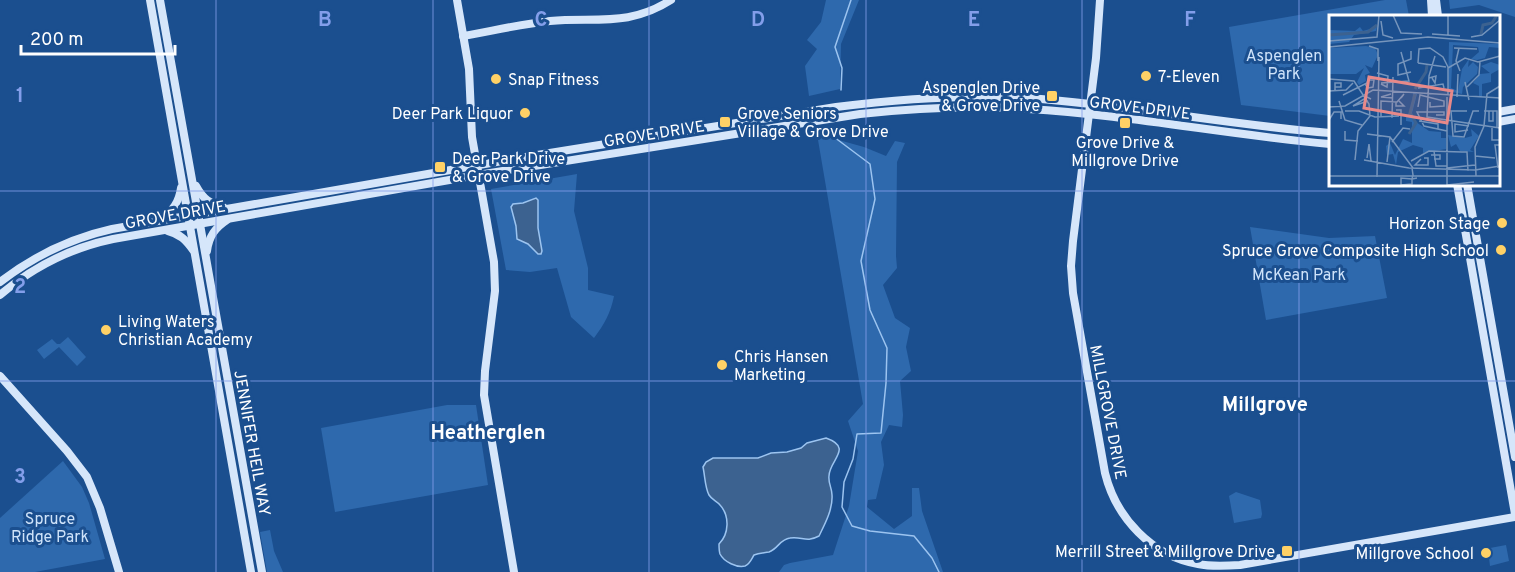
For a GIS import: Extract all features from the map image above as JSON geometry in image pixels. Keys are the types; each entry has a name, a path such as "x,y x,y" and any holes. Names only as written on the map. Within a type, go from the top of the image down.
{"main road":[{"name":"JENNIFER HEIL WAY","path":"150,0 251,572"},
{"name":"JENNIFER HEIL WAY","path":"160,0 262,572"},
{"path":"457,0 469,69 472,137 493,254 495,282 484,395 514,572"},
{"path":"463,36 546,21 629,18 647,13 671,0"},
{"name":"MILLGROVE DRIVE","path":"1100,0 1099,28 1071,266 1073,293 1107,480 1120,512 1143,538 1157,548 1183,561 1207,566 1230,566 1515,515"},
{"path":"1431,0 1432,15"},
{"path":"1436,0 1438,15"},
{"name":"GROVE DRIVE","path":"0,282 37,257 67,242 101,231 476,165 883,101 998,97 1054,100 1329,133"},
{"name":"GROVE DRIVE","path":"0,295 35,269 70,252 103,241 478,175 876,112 986,107 1025,108 1329,144"},
{"path":"1500,112 1515,109"},
{"path":"1500,122 1515,119"},
{"path":"192,178 207,201 215,206 228,208"},
{"path":"159,220 176,207 182,180"},
{"path":"1457,186 1515,515"},
{"path":"1467,186 1515,457"},
{"path":"207,259 208,242 213,232 230,218"},
{"path":"164,230 182,237 195,253"},
{"path":"0,376 77,462 87,477 100,508 120,572"}],"green space":[{"path":"826,0 859,0 841,44 840,89 809,96 805,66 817,49 807,40 821,22"},
{"name":"Aspenglen Park","path":"1385,0 1406,0 1409,15 1329,15 1329,116 1241,105 1229,27"},
{"path":"1449,0 1515,0 1515,17 1479,5 1450,9"},
{"path":"817,134 864,147 886,156 895,141 905,143 897,162 897,268 883,285 895,318 910,328 906,347 911,371 900,381 902,427 889,425 881,442 884,465 876,499 868,500 867,507 894,529 912,516 912,488 919,488 922,511 943,572 779,572 784,565 790,563 833,555 849,506 858,451 848,421 863,404"},
{"path":"577,174 574,211 588,268 588,290 614,296 607,318 594,338 571,317 557,268 530,272 506,270 491,189"},
{"name":"McKean Park","path":"1250,227 1329,238 1375,236 1387,298 1266,320"},
{"path":"68,337 86,357 77,366 59,347 44,359 37,350 52,339 60,344"},
{"path":"447,405 476,405 488,485 335,512 321,428"},
{"name":"Spruce Ridge Park","path":"63,461 82,487 89,503 105,559 35,572 0,572 0,518"},
{"path":"1236,492 1260,500 1261,518 1234,523 1229,496"},
{"path":"270,530 274,551 283,572 267,572 260,532"},
{"path":"1506,545 1509,561 1490,566 1488,550"}],"shaded area":[{"path":"536,198 538,200 541,254 517,239 511,207 513,204"},
{"path":"826,438 834,442 839,450 829,476 832,492 831,506 819,536 811,539 787,539 772,551 754,555 745,566 724,560 720,554 719,544 725,535 727,520 723,509 710,497 708,492 703,467 706,462 713,458 758,458 771,453 801,448 807,443"}],"waterway":[{"path":"841,90 842,68 835,47 851,0"},
{"path":"834,137 870,164 875,199 861,261 870,310 887,348 881,433 857,434 853,459 844,482 842,507 852,526 870,531 914,536 932,558 939,572"}],"place":[{"name":"7-Eleven","path":"1146,76"},
{"name":"Snap Fitness","path":"496,79"},
{"name":"Aspenglen Drive & Grove Drive","path":"1052,96"},
{"name":"Deer Park Liquor","path":"525,113"},
{"name":"Grove Seniors Village & Grove Drive","path":"725,122"},
{"name":"Grove Drive & Millgrove Drive","path":"1125,123"},
{"name":"Deer Park Drive & Grove Drive","path":"440,167"},
{"name":"Horizon Stage","path":"1502,223"},
{"name":"Spruce Grove Composite High School","path":"1501,250"},
{"name":"Living Waters Christian Academy","path":"106,330"},
{"name":"Chris Hansen Marketing","path":"722,365"},
{"name":"Merrill Street & Millgrove Drive","path":"1287,551"},
{"name":"Millgrove School","path":"1486,553"}],"district":[{"name":"Millgrove","path":"1265,404"},
{"name":"Heatherglen","path":"488,432"}]}
